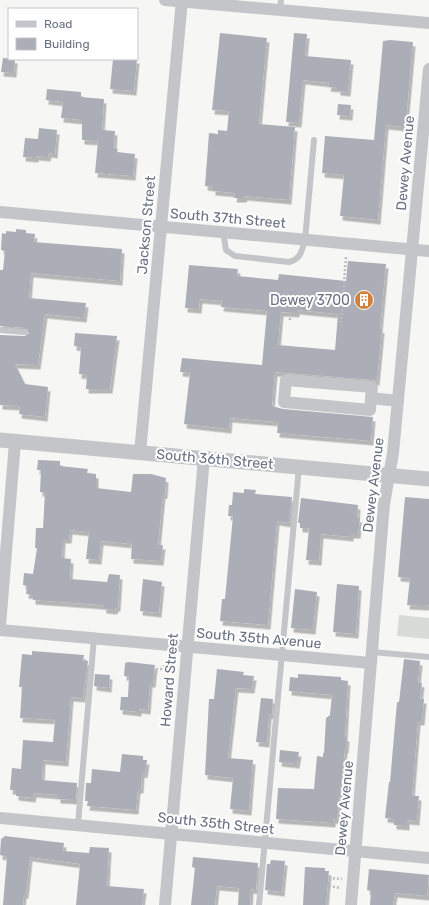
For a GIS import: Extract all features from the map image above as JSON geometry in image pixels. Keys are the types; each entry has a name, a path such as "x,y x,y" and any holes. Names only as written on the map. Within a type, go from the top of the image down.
{"street":[{"path":"165,0 280,5 429,24"},
{"name":"Jackson Street","path":"140,453 182,1"},
{"name":"Dewey Avenue","path":"351,905 384,504 398,401 412,250 426,136 429,69"},
{"name":"South 37th Street","path":"0,212 429,251"},
{"path":"286,380 372,387 371,398 370,410 284,402 286,380"},
{"path":"371,398 398,401"},
{"name":"South 36th Street","path":"0,440 429,479"},
{"path":"0,626 15,442"},
{"name":"Howard Street","path":"165,905 172,833 183,650 204,458"},
{"name":"South 35th Avenue","path":"0,630 94,638 183,650 281,655 372,657"},
{"name":"South 35th Street","path":"0,818 78,824 429,858"}],"lane":[{"path":"223,232 225,246 231,255 289,262 295,261 301,254 305,240 314,140"},
{"path":"0,330 25,332"},
{"path":"259,905 298,467"},
{"path":"78,824 94,638"},
{"path":"372,657 429,657"}],"path":[{"path":"341,323 346,257"},
{"path":"290,315 290,320"},
{"path":"156,669 164,667 183,650"},
{"path":"329,878 346,880"},
{"path":"329,886 346,888"}],"shaded area":[{"path":"399,615 429,618 429,639 397,636"}],"building":[{"path":"220,33 267,38 259,124 295,127 289,200 245,196 244,198 234,198 235,193 213,191 213,187 205,186 209,133 218,134 218,130 227,131 229,111 212,110"},
{"path":"294,33 307,34 305,56 351,60 348,92 338,91 338,88 328,87 329,83 303,80 299,123 286,122"},
{"path":"390,40 413,42 406,121 403,121 403,127 386,125 378,220 340,216 344,175 322,173 325,136 374,140 383,41"},
{"path":"3,58 15,60 14,73 1,72"},
{"path":"113,60 137,60 134,91 110,89"},
{"path":"47,89 81,92 81,97 104,99 102,130 115,131 114,148 118,149 117,152 135,154 133,176 95,173 98,141 82,140 82,120 61,118 63,102 46,100"},
{"path":"338,104 351,105 350,116 337,115"},
{"path":"39,128 57,130 55,154 49,153 48,157 23,157 25,138 38,139"},
{"path":"16,229 26,230 26,233 35,234 34,242 122,249 120,281 31,273 29,298 86,303 84,318 45,314 38,365 15,364 25,384 48,387 45,417 19,414 20,406 0,405 0,335 25,336 29,333 26,328 0,326 0,270 3,270 5,251 1,250 2,233 6,234 6,231 16,232"},
{"path":"348,261 386,264 377,381 275,372 272,406 283,409 373,417 371,441 277,433 278,422 230,418 229,429 184,424 190,373 180,372 182,358 262,365 267,311 221,307 222,301 200,299 199,309 185,308 189,265 238,269 237,276 278,280 279,274 346,281","holes":["297,310 338,314 335,350 278,345 281,312 297,313"]},
{"path":"75,333 117,336 110,389 86,389 87,375 79,374 81,347 74,346"},
{"path":"38,460 60,461 60,466 88,469 87,473 96,474 96,488 131,492 133,474 151,474 166,478 158,545 163,545 161,561 131,559 132,544 101,541 99,560 86,559 89,532 70,530 69,539 63,539 62,558 71,559 70,579 107,582 109,574 120,575 118,607 116,607 115,610 104,609 104,606 101,605 33,600 33,595 26,594 27,586 23,585 24,573 33,574 37,548 35,548 36,528 43,528 45,493 40,492 41,470 37,470"},
{"path":"244,489 256,490 255,494 292,497 289,523 277,521 268,625 220,621 222,599 225,599 233,516 228,516 229,505 232,505 233,492 244,493"},
{"path":"405,497 429,499 429,605 425,606 407,605 410,578 398,577"},
{"path":"301,498 358,505 357,518 360,518 358,534 351,534 351,537 321,534 319,561 306,560 309,528 300,528 300,523 298,523"},
{"path":"143,579 162,582 159,613 140,611"},
{"path":"337,584 359,586 356,634 333,632"},
{"path":"295,589 317,592 313,630 291,628"},
{"path":"32,651 84,655 83,661 88,661 83,698 71,697 66,762 43,760 42,780 77,783 76,800 58,799 58,795 34,793 33,798 16,796 16,790 10,790 12,768 21,769 23,740 53,742 55,720 20,718 22,687 19,687 22,654 32,655"},
{"path":"404,659 420,661 418,682 422,683 420,699 424,699 422,721 418,721 412,796 419,796 417,821 407,820 407,826 394,825 394,819 385,818 390,782 397,702 399,702"},
{"path":"125,663 155,665 153,683 150,683 148,710 139,709 139,712 120,710 121,697 128,697 129,677 124,676"},
{"path":"217,669 244,672 243,675 254,676 252,689 236,688 228,758 253,760 249,811 230,809 233,778 205,775 209,699 214,699"},
{"path":"95,674 110,675 109,688 94,686"},
{"path":"298,674 341,677 341,680 348,681 345,737 347,737 346,749 337,820 333,819 333,823 276,819 278,788 314,789 317,756 323,757 326,718 330,715 332,695 289,691 290,677 298,678"},
{"path":"261,698 273,699 272,715 269,714 267,743 256,742"},
{"path":"280,750 299,752 297,764 279,762"},
{"path":"122,754 143,756 143,760 147,760 145,774 142,773 141,789 138,789 136,810 87,806 88,801 85,801 86,783 91,783 92,769 120,772"},
{"path":"5,836 64,843 63,851 89,853 90,847 109,848 107,886 144,889 142,905 76,905 80,864 30,857 26,894 24,894 23,905 3,905 7,857 0,855 1,839"},
{"path":"193,857 258,863 256,890 251,889 250,905 238,905 239,888 217,886 215,905 191,905 195,868 192,867"},
{"path":"271,860 285,861 282,892 265,890 267,864 270,864"},
{"path":"305,867 325,868 325,871 329,871 326,905 303,905"},
{"path":"369,869 429,875 427,896 395,893 393,905 370,905 371,891 367,890"}],"place":[{"name":"Dewey 3700","path":"364,300"}]}
